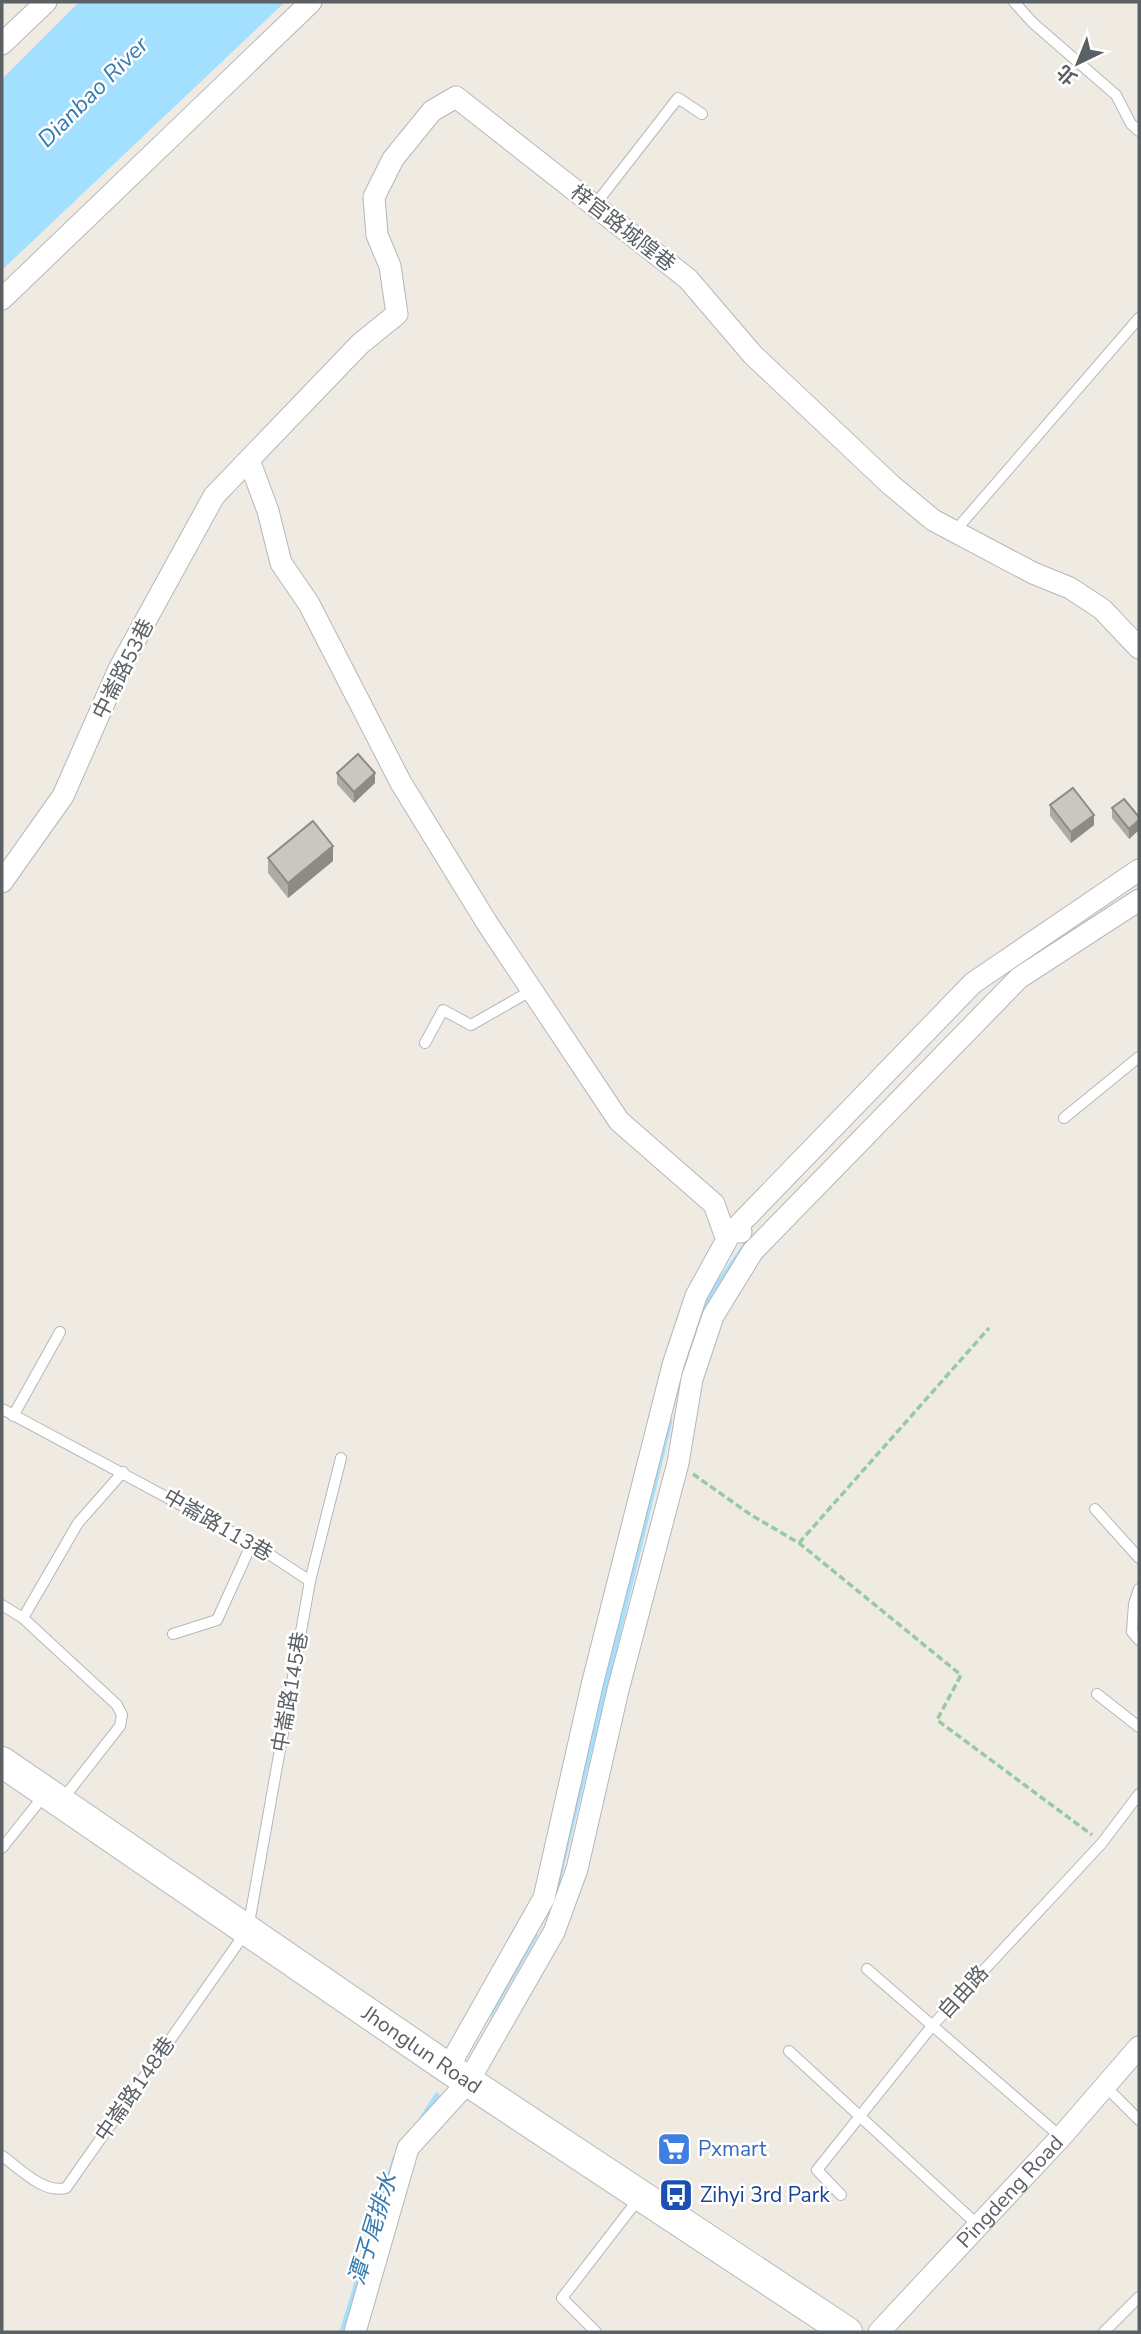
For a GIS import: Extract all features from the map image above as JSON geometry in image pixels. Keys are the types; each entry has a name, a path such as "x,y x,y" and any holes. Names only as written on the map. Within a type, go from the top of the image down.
{"street":[{"path":"2,44 46,2"},
{"path":"2,299 311,2"},
{"name":"梓官路城隍巷","path":"249,460 360,344 397,314 390,266 377,234 374,197 393,159 432,111 456,97 688,279 753,355 891,485 933,520 1033,573 1070,588 1102,609 1139,648"},
{"path":"249,460 268,512 281,563 309,604 401,783 487,923 534,989 620,1121 714,1204 724,1232 743,1239"},
{"name":"中崙路53巷","path":"2,883 63,796 119,668 214,496 249,460"},
{"path":"605,1687 673,1365 696,1296 743,1239 984,993 1139,870"},
{"path":"355,2332 408,2148 458,2075 544,1898 605,1687 678,1463 692,1379 743,1239 984,993 1019,978 1139,900"},
{"name":"Jhonglun Road","path":"2,1762 248,1928 458,2075 847,2332"},
{"name":"Pingdeng Road","path":"879,2332 979,2227 1139,2047"}],"lane":[{"path":"1014,2 1033,23 1116,94 1131,124 1139,131"},
{"path":"594,206 678,98 702,114"},
{"path":"955,531 1139,318"},
{"path":"425,1043 443,1010 471,1025 534,989"},
{"path":"1064,1118 1139,1057"},
{"path":"13,1416 60,1332"},
{"name":"中崙路113巷","path":"2,1409 252,1543 310,1581"},
{"name":"中崙路145巷","path":"248,1928 310,1581 341,1458"},
{"path":"23,1618 78,1523 123,1472"},
{"path":"1094,1509 1139,1558"},
{"path":"173,1634 217,1620 252,1543"},
{"path":"1139,1589 1134,1604 1132,1632 1139,1640"},
{"path":"2,1605 23,1618 117,1706 122,1715 120,1726 2,1848"},
{"path":"1097,1694 1139,1727"},
{"name":"自由路","path":"841,2195 817,2170 932,2026 1102,1843 1139,1794"},
{"name":"中崙路148巷","path":"2,2156 45,2186 55,2191 66,2188 248,1928"},
{"path":"867,1969 1061,2137"},
{"path":"789,2052 979,2227"},
{"path":"1105,2086 1139,2120"},
{"path":"596,2332 562,2298 640,2196"},
{"path":"1104,2332 1139,2297"}],"path":[{"path":"799,1543 989,1328"},
{"path":"678,1463 751,1515 799,1543 961,1675 937,1720 1102,1843"}],"water":[{"name":"Dianbao River","path":"79,2 285,2 2,270 2,79"}],"building":[{"path":"358,754 375,773 354,792 337,773"},
{"path":"1073,788 1094,815 1071,832 1050,805"},
{"path":"1124,799 1139,817 1129,829 1112,808"},
{"path":"313,821 333,846 288,883 268,858"}],"waterway":[{"path":"702,1307 746,1244"},
{"path":"553,1901 670,1421"},
{"path":"490,2014 535,1935"},
{"name":"潭子尾排水","path":"422,2118 437,2095"},
{"name":"潭子尾排水","path":"342,2332 395,2158"}],"place":[{"name":"Pxmart","path":"674,2149"},
{"name":"Zihyi 3rd Park","path":"676,2195"}]}
